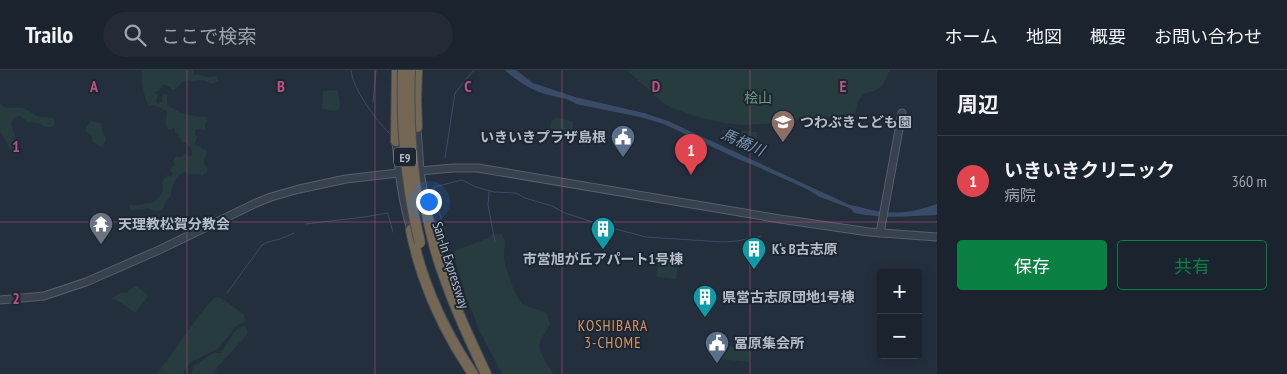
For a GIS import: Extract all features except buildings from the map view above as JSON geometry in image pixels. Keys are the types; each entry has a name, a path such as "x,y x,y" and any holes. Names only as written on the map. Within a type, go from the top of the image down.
{"highway":[{"path":"396,141 397,70"},
{"name":"San-In Expressway","path":"403,70 404,153 411,200 424,243 442,288 482,374"},
{"name":"San-In Expressway","path":"410,70 411,153 429,273 444,313 474,374"},
{"path":"417,70 417,127"},
{"path":"427,214 434,245 449,291 486,374"},
{"path":"411,230 423,275 431,295 447,331 474,374"}],"street":[{"path":"880,233 902,113"},
{"path":"417,127 420,171 427,214"},
{"path":"396,141 398,173 411,230"},
{"path":"0,300 44,296 86,282 271,197 325,183 453,168 478,168 780,219 880,233 937,237"}],"green space":[{"path":"142,70 193,70 194,74 209,77 217,76 218,81 211,83 202,80 187,80 173,90 163,85 158,91 154,92 158,95 156,101 158,104 162,102 163,93 167,95 167,105 181,113 207,117 208,119 205,124 205,130 198,129 195,131 195,135 198,137 194,144 207,150 203,162 208,170 202,176 185,172 179,176 162,210 155,211 147,208 134,211 129,207 131,205 152,203 157,199 162,191 162,182 167,175 171,177 173,174 170,170 175,164 173,162 176,156 181,157 185,154 190,157 192,150 181,141 182,139 178,137 179,134 175,132 175,128 169,130 167,128 167,111 154,105 149,106 143,88"},
{"name":"桧山","path":"627,70 890,70 883,85 874,91 865,93 859,100 855,113 817,119 805,116 793,122 744,125 705,119 672,108 663,103"},
{"path":"337,90 340,104 339,109 334,111 322,109 323,91"},
{"path":"0,103 7,108 25,109 39,117 53,118 54,126 45,127 39,123 28,122 20,116 15,117 11,123 18,150 15,153 12,152 0,131"},
{"path":"556,118 573,122 571,139 551,134 550,126 552,120"},
{"path":"90,121 101,123 103,134 106,138 103,148 92,141 92,136 85,130"},
{"path":"722,131 757,132 756,153 724,137"},
{"path":"502,234 505,244 505,263 517,297 524,305 547,313 550,324 540,342 540,350 554,374 502,374 479,330 466,296 453,253 491,235"},
{"path":"658,260 678,263 676,279 656,277"},
{"path":"136,286 148,296 136,312 117,300 111,299 120,293 128,293 128,291"},
{"path":"215,297 221,298 244,314 245,321 236,326 219,348 191,362 182,374 157,374 201,313"},
{"path":"245,325 248,333 217,367 214,373 218,374 192,374 194,366 213,353 221,353 235,331"},
{"path":"710,344 751,349 749,362 709,358"}],"water":[{"path":"505,70 516,70 533,83 575,97 644,113 668,121 850,205 893,213 937,204 937,215 885,217 854,213 847,207 820,197 807,189 664,124 640,117 576,104 564,98 542,93 522,83"}],"waterway":[{"path":"351,70 352,77 360,94 389,133"},
{"path":"373,103 376,70"},
{"path":"445,158 455,93 474,70"},
{"path":"445,229 435,201 434,187 462,180 476,187 494,192 516,193 525,198 552,206 565,213 646,237 723,242 761,236"},
{"path":"489,191 488,205 495,242"},
{"path":"306,224 388,213"},
{"path":"388,214 393,232"},
{"path":"227,293 262,245 294,233"}],"place":[{"name":"つわぶきこども園","path":"783,143"},
{"name":"いきいきプラザ島根","path":"623,158"},
{"name":"いきいきクリニック","path":"691,175"},
{"name":"天理教松賀分教会","path":"101,245"},
{"name":"市営旭が丘アパート1号棟","path":"603,250"},
{"name":"K‘s B古志原","path":"754,270"},
{"name":"県営古志原団地1号棟","path":"705,318"},
{"name":"冨原集会所","path":"717,364"}],"district":[{"name":"KOSHIBARA 3-CHOME","path":"613,334"}],"water label":[{"name":"馬橋川","path":"743,142"}]}
